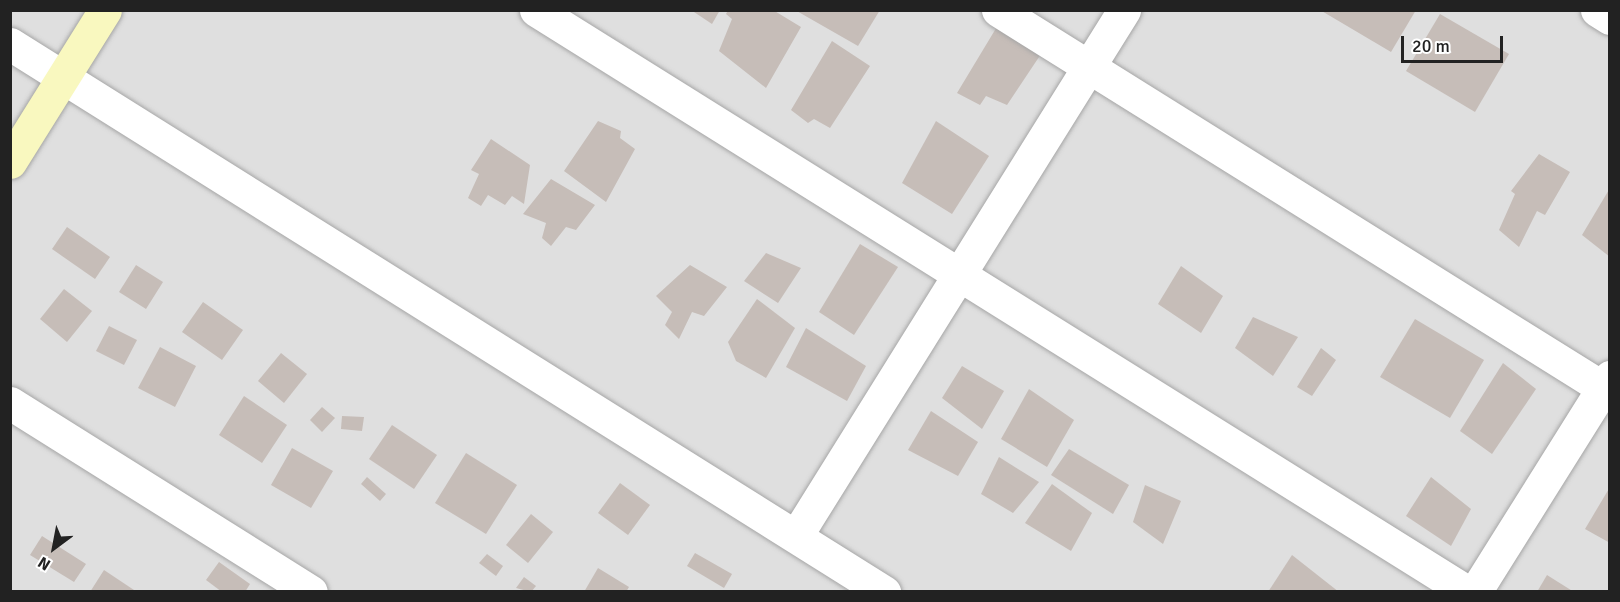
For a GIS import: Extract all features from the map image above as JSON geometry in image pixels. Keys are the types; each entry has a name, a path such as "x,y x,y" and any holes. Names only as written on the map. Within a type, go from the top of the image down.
{"street":[{"path":"10,162 105,10"},
{"path":"536,10 1467,591"},
{"path":"998,10 1606,382 1475,591"},
{"path":"796,536 1124,10"},
{"path":"1597,10 1610,18"},
{"path":"10,44 884,591"},
{"path":"10,403 311,591"}],"shaded area":[{"path":"11,11 1609,11 1609,591 11,591"}],"building":[{"path":"691,10 720,10 712,24"},
{"path":"728,10 773,10 801,27 766,88 719,51 732,19 726,14"},
{"path":"795,10 880,10 858,46"},
{"path":"1320,10 1416,10 1391,52"},
{"path":"1440,14 1509,54 1475,112 1406,71"},
{"path":"998,25 1041,54 1007,105 986,96 980,105 957,93"},
{"path":"832,41 870,66 830,128 814,119 808,123 791,110"},
{"path":"598,121 621,131 620,138 635,149 606,202 564,171"},
{"path":"936,121 989,156 952,214 902,183"},
{"path":"491,139 530,165 524,204 512,196 505,205 488,195 481,206 468,198 479,174 471,170"},
{"path":"1539,154 1570,172 1545,215 1537,211 1519,247 1499,230 1515,194 1511,191"},
{"path":"551,179 595,205 576,230 566,227 551,246 542,238 546,223 523,214"},
{"path":"1610,188 1610,257 1582,235"},
{"path":"67,227 110,257 95,279 52,249"},
{"path":"860,244 898,267 854,335 819,312"},
{"path":"766,253 801,268 778,303 744,281"},
{"path":"136,265 163,282 146,309 119,292"},
{"path":"690,265 727,287 704,316 692,312 679,339 665,325 672,312 656,296"},
{"path":"1181,266 1223,296 1201,333 1158,304"},
{"path":"64,289 92,311 67,342 40,319"},
{"path":"757,299 795,328 766,378 736,361 728,342"},
{"path":"203,302 243,330 222,360 182,332"},
{"path":"1253,317 1298,337 1273,376 1235,348"},
{"path":"1415,319 1484,360 1450,418 1380,377"},
{"path":"109,326 137,340 124,365 96,351"},
{"path":"806,328 866,366 847,401 786,367"},
{"path":"160,347 196,366 175,407 138,388"},
{"path":"1321,348 1336,360 1312,396 1297,387"},
{"path":"281,353 307,374 284,403 258,381"},
{"path":"1503,363 1536,389 1492,454 1460,431"},
{"path":"962,366 1004,391 982,429 942,398"},
{"path":"1029,389 1074,420 1047,467 1001,439"},
{"path":"244,396 287,425 262,463 219,435"},
{"path":"322,407 335,418 322,432 310,420"},
{"path":"931,411 978,442 958,476 908,450"},
{"path":"342,416 364,417 362,431 341,429"},
{"path":"392,425 437,455 414,489 369,459"},
{"path":"292,448 333,471 311,508 271,485"},
{"path":"1069,449 1129,485 1113,514 1051,475"},
{"path":"466,453 517,485 486,534 435,503"},
{"path":"999,457 1039,482 1013,513 981,494"},
{"path":"367,477 386,494 380,501 361,484"},
{"path":"1431,477 1471,509 1451,546 1406,516"},
{"path":"620,483 650,505 628,535 598,513"},
{"path":"1052,484 1092,513 1071,551 1025,523"},
{"path":"1145,485 1181,501 1163,544 1133,522"},
{"path":"1610,487 1610,543 1585,529"},
{"path":"531,514 553,532 528,563 506,545"},
{"path":"42,536 86,564 74,582 30,555"},
{"path":"695,553 732,574 724,588 687,566"},
{"path":"487,554 503,566 496,576 479,563"},
{"path":"1292,555 1339,592 1268,592"},
{"path":"219,562 250,584 245,592 222,592 206,580"},
{"path":"598,568 629,587 626,592 584,592"},
{"path":"104,570 137,592 90,592"},
{"path":"1547,575 1574,592 1537,592"},
{"path":"524,577 536,586 531,592 516,588"}]}
